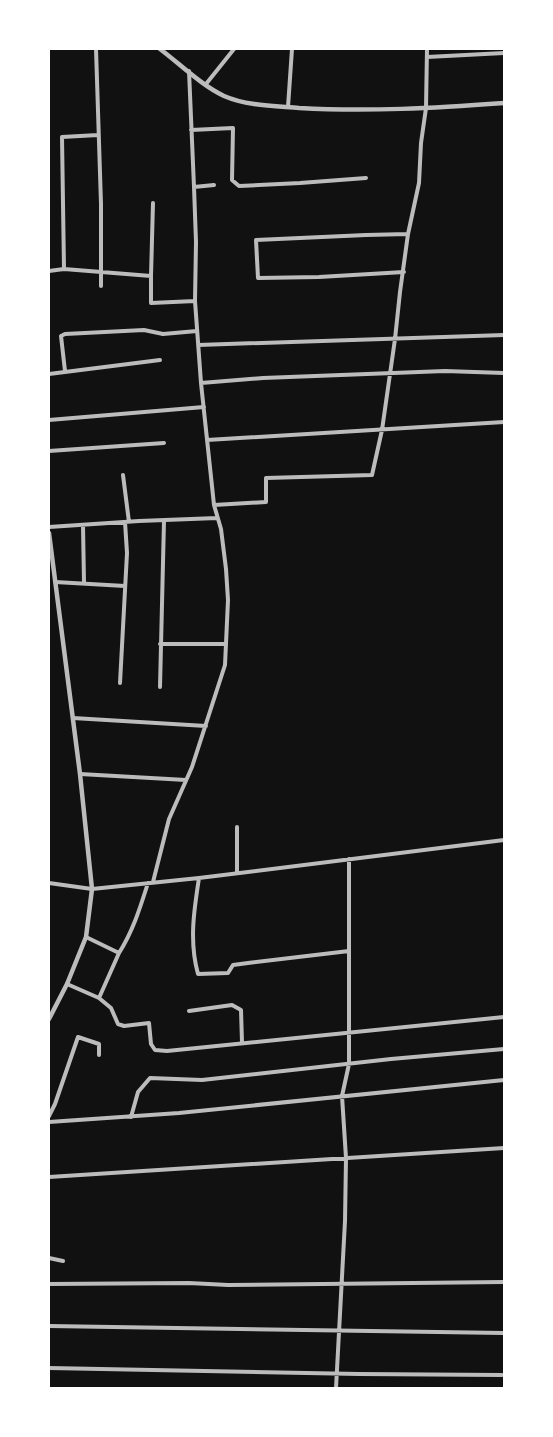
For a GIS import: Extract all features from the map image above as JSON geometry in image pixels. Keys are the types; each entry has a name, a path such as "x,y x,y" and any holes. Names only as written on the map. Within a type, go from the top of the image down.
{"street":[{"path":"96,49 101,204 101,286"},
{"path":"160,49 224,96 248,103 343,110 426,108 504,103"},
{"path":"206,84 234,49"},
{"path":"288,107 292,49"},
{"path":"214,505 266,502 266,478 372,475 382,430 408,234 419,182 421,142 426,108 427,49"},
{"path":"427,57 504,53"},
{"path":"99,998 137,918 150,883 169,819 206,726 225,665 227,585 221,529 214,505 201,383 195,301 196,242 189,71"},
{"path":"191,130 233,128 232,180 239,186 366,178"},
{"path":"64,269 62,137 98,135"},
{"path":"194,187 214,185"},
{"path":"153,203 151,303 195,301"},
{"path":"404,272 319,277 258,278 256,240 366,234 408,234"},
{"path":"49,271 64,269 151,276"},
{"path":"65,371 61,336 65,334 144,330 163,334 197,331"},
{"path":"198,345 504,335"},
{"path":"49,374 160,360"},
{"path":"201,383 446,371 504,373"},
{"path":"49,420 204,407"},
{"path":"207,440 504,422"},
{"path":"49,451 164,443"},
{"path":"120,683 127,553 127,522 123,475"},
{"path":"49,527 218,518"},
{"path":"160,687 164,521"},
{"path":"83,525 84,583"},
{"path":"49,533 50,566 54,582 73,718 92,889 86,938 49,1019"},
{"path":"54,582 125,586"},
{"path":"160,644 226,644"},
{"path":"73,718 206,726"},
{"path":"80,774 186,780"},
{"path":"236,873 237,827"},
{"path":"49,883 92,889 199,878 504,840"},
{"path":"336,1388 335,1374 340,1330 346,1158 342,1096 349,1064 349,859"},
{"path":"199,878 193,920 194,961 198,974 228,973 233,965 248,962 349,951"},
{"path":"86,938 120,953"},
{"path":"66,984 99,998 111,1008 118,1024 124,1026 149,1023 151,1044 155,1050 167,1051 504,1017"},
{"path":"189,1011 232,1005 241,1010 242,1042"},
{"path":"49,1116 78,1037 99,1044 99,1055"},
{"path":"131,1117 138,1092 150,1078 202,1080 390,1059 504,1049"},
{"path":"49,1122 131,1117 504,1080"},
{"path":"49,1177 504,1148"},
{"path":"49,1258 63,1261"},
{"path":"49,1284 504,1282"},
{"path":"49,1326 504,1333"},
{"path":"49,1368 456,1376 502,1374"}]}
